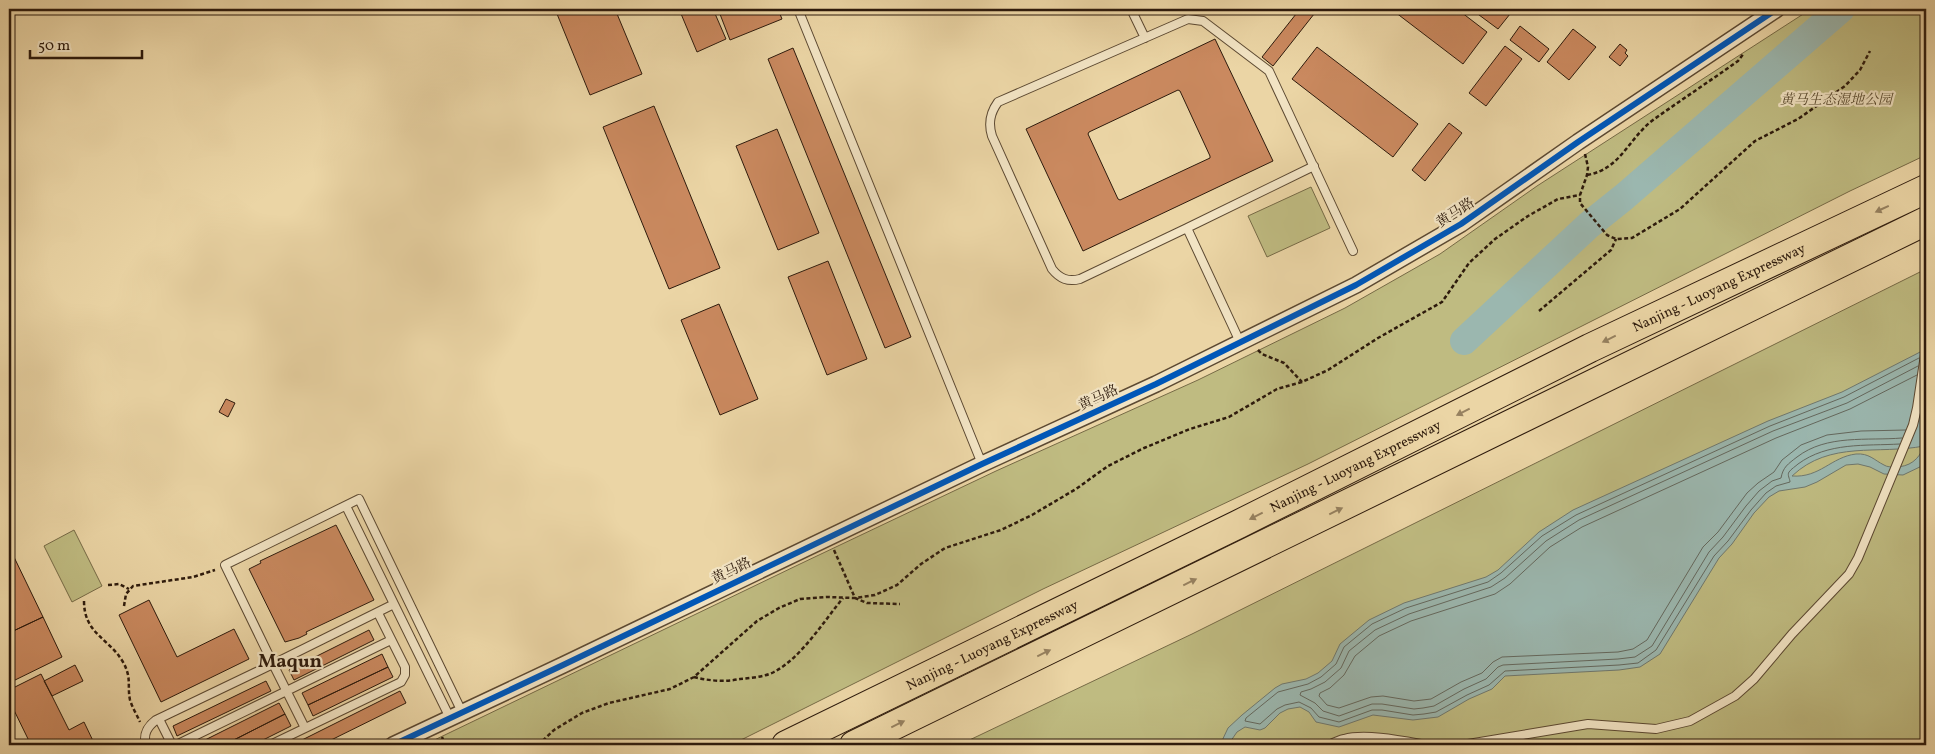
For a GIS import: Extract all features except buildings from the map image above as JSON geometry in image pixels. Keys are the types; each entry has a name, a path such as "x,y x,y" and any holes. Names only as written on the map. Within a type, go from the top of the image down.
{"highway":[{"name":"Nanjing - Luoyang Expressway","path":"786,745 1248,520 1590,348 1926,188"},
{"path":"854,745 1926,221"}],"street":[{"name":"黄马路","path":"393,745 982,464 1156,384 1356,285 1461,224 1578,142 1778,9"}],"lane":[{"path":"798,9 982,464"},
{"path":"1131,9 1145,38"},
{"path":"1314,166 1080,279 1074,280 1061,278 1052,269 990,130 990,118 998,102 1188,19 1198,19 1211,26 1269,71 1314,166 1353,251"},
{"path":"1187,228 1245,340"},
{"path":"1462,745 1588,724 1642,729 1669,727 1690,721 1735,696 1754,679 1792,634 1849,574 1858,558 1912,425 1917,408 1926,348"},
{"path":"305,728 225,565 359,500 456,715"},
{"path":"346,506 394,604 456,715"},
{"path":"146,745 146,732 152,723 158,719 394,604"},
{"path":"270,745 401,682 406,670 378,613"},
{"path":"176,745 391,640"},
{"path":"158,719 172,745"},
{"path":"1355,738 1365,745"},
{"path":"1329,745 1343,739 1355,738 1392,739 1427,745"}],"path":[{"path":"1578,142 1588,166 1580,195 1580,203 1607,235 1616,238 1632,238 1680,208 1755,141 1798,118 1845,86 1860,70 1870,51"},
{"path":"1587,174 1599,173 1610,167 1652,121 1738,61 1744,53"},
{"path":"538,745 554,730 582,712 608,703 670,689 694,677 757,621 779,608 800,600 827,596 855,598 875,595 897,585 920,564 945,548 1001,530 1032,515 1076,489 1108,466 1144,448 1190,429 1229,417 1277,389 1302,382 1328,370 1378,338 1442,302 1468,263 1495,239 1528,216 1558,200 1580,195"},
{"path":"1539,311 1611,250 1616,238"},
{"path":"1245,340 1262,354 1284,363 1302,382"},
{"path":"828,537 855,598 867,603 900,604"},
{"path":"124,606 124,600 129,589 138,584 192,577 225,565"},
{"path":"108,585 119,584 129,589"},
{"path":"694,677 703,680 729,681 773,672 785,665 800,651 843,598"},
{"path":"84,601 85,616 93,630 117,654 125,667 130,684 130,701 146,732"},
{"path":"441,735 445,745"}],"green space":[{"name":"黄马生态湿地公园","path":"1811,9 1926,9 1926,155 1850,191 1308,464 1043,589 731,745 424,745 996,471 1198,380 1345,308 1440,254 1537,186"},
{"path":"1311,187 1330,228 1267,257 1248,216"},
{"path":"1926,269 1926,745 959,745 1192,634"},
{"path":"74,530 102,586 72,602 44,546"}],"water":[{"path":"1926,349 1926,464 1903,475 1884,474 1870,467 1858,464 1846,465 1805,487 1779,491 1769,497 1719,558 1660,654 1640,667 1619,670 1505,676 1492,689 1469,699 1438,717 1413,720 1373,715 1339,727 1316,722 1309,712 1300,707 1288,709 1280,713 1265,728 1260,730 1245,727 1237,732 1228,745 1220,745 1228,728 1242,715 1282,684 1306,679 1318,673 1332,661 1340,644 1369,620 1404,603 1486,577 1498,570 1539,532 1573,510 1768,421 1842,392","holes":["1924,446 1913,462 1900,467 1886,466 1868,456 1856,454 1839,459 1810,474 1792,476 1822,457 1838,453"]}],"waterway":[{"path":"1464,341 1589,225 1624,197 1841,9"}],"cycle path":[{"path":"393,745 982,464 1156,384 1356,285 1461,224 1578,142 1777,9"}],"district":[{"name":"Maqun","path":"290,660"}]}
